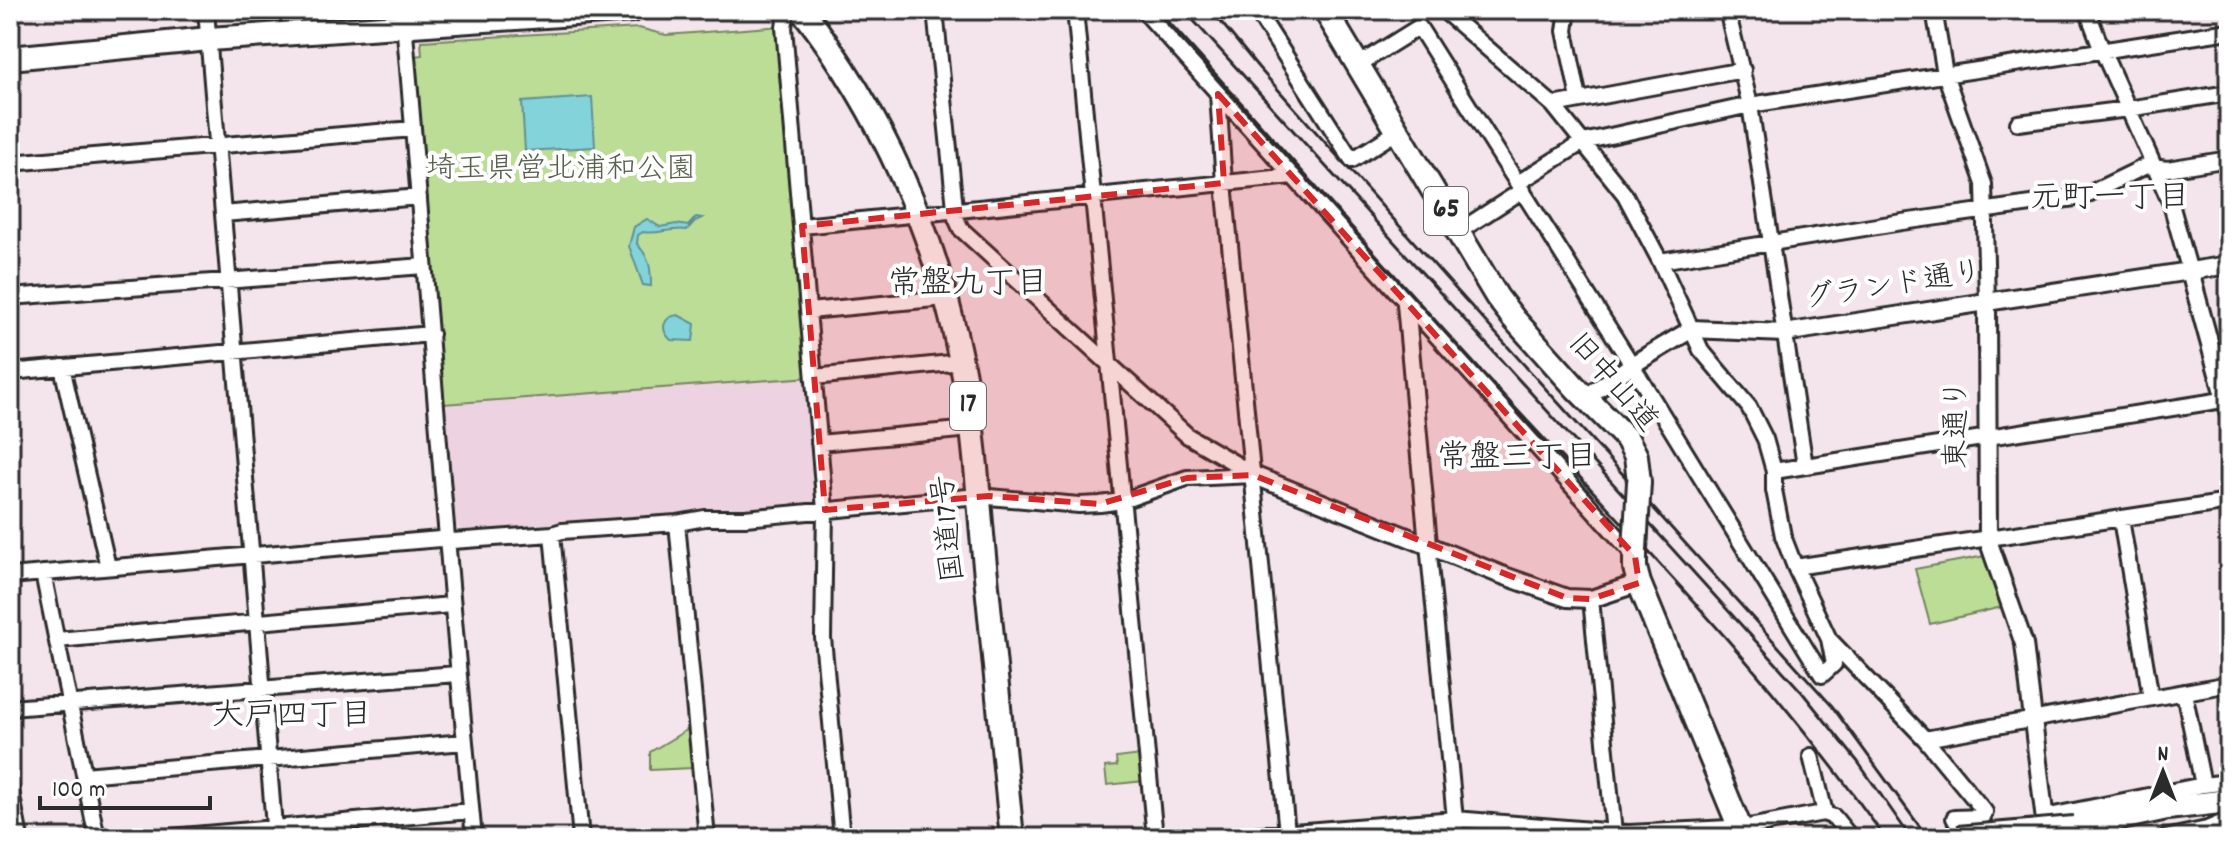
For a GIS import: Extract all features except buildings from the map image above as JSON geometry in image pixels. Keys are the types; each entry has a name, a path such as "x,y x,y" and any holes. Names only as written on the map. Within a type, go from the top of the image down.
{"main road":[{"path":"10,58 404,18 632,10"},
{"name":"国道17号","path":"802,10 842,64 875,120 918,215 945,298 961,362 971,429 1012,838"},
{"name":"旧中山道","path":"1325,10 1505,308 1633,447 1639,466 1635,552 1639,583 1742,833"},
{"path":"1958,838 2052,831 2167,808 2226,808"},
{"path":"2079,838 2226,808"}],"street":[{"path":"206,10 275,833"},
{"path":"787,10 784,27 825,510 823,638 842,838"},
{"path":"935,10 958,224 1188,436 1253,475 1499,574 1567,598 1591,599 1639,583"},
{"path":"1075,10 1155,838"},
{"path":"1143,10 1406,304 1635,552"},
{"path":"1256,10 1352,160 1398,131"},
{"path":"1358,65 1419,27 1822,675 1834,664 1829,639 1783,536 1774,490 1774,471 1765,439 1749,407 1701,350 1625,195 1553,105 1443,10"},
{"path":"1568,10 1565,31 1579,99"},
{"path":"1727,10 1750,105 1805,466"},
{"name":"東通り","path":"1934,10 1945,74 1984,184 1988,540 2024,644 2047,838"},
{"path":"1774,471 1987,437 2227,404 2171,204 2087,10"},
{"path":"404,18 451,605 474,838"},
{"path":"1458,232 1583,142 1750,105 2229,31"},
{"path":"1553,105 1743,70"},
{"path":"2018,123 2229,93"},
{"path":"1218,94 1287,833"},
{"path":"10,163 413,129"},
{"path":"1660,261 2082,197 2146,166 2167,169 2229,159"},
{"path":"802,226 1293,176"},
{"path":"223,214 419,197"},
{"name":"グランド通り","path":"1692,329 1784,333 2229,265"},
{"path":"10,297 424,266"},
{"path":"809,311 945,298"},
{"path":"1406,304 1456,838"},
{"path":"1585,398 1692,329"},
{"path":"10,356 11,372 431,334"},
{"path":"814,377 961,362"},
{"path":"62,367 108,567"},
{"path":"819,443 971,429"},
{"path":"10,576 552,534 978,496 1079,505 1122,501 1187,478 1253,475"},
{"path":"1795,567 2229,502"},
{"path":"2121,519 2151,698"},
{"path":"677,523 707,838"},
{"path":"552,534 581,838"},
{"path":"43,573 97,838"},
{"path":"1591,599 1614,833"},
{"path":"57,640 451,605"},
{"path":"1829,639 1925,739 1985,812 1979,819 1954,818 1965,838"},
{"path":"10,708 457,674"},
{"path":"1925,739 2229,684"},
{"path":"2184,692 2203,785"},
{"path":"84,775 464,742"},
{"path":"1811,756 1825,813"},
{"path":"2044,817 2229,782"},
{"path":"10,786 20,838"},
{"path":"2165,838 2208,833 2226,808"},
{"path":"159,838 275,833 471,811"},
{"path":"1217,838 1455,819 1614,833 1742,833 1825,813 1834,817 1851,838"}],"highlighted area":[{"path":"1218,94 1635,556 1639,583 1591,599 1567,598 1253,475 1187,478 1100,504 989,496 825,510 802,226 1224,183"}],"shaded area":[{"path":"811,377 821,499 816,504 470,532 463,532 451,521 443,404"}],"green space":[{"name":"埼玉県営北浦和公園","path":"782,26 811,377 443,404 414,56 422,55 421,41 639,28 666,35"},
{"path":"1985,556 2002,607 1930,624 1915,569"},
{"path":"690,728 693,768 650,770 650,752"},
{"path":"1141,755 1144,781 1107,785 1105,767 1117,766 1116,758"}],"water":[{"path":"592,97 595,147 525,151 522,102"},
{"path":"696,217 702,218 687,230 643,232 638,235 637,244 647,259 651,274 651,286 643,285 629,246 634,227 647,219 660,227 676,224 688,226"},
{"path":"678,315 695,324 693,341 671,340 667,336 664,324"}],"railway":[{"path":"1158,10 1451,338 1697,605 1794,719 1885,838"},
{"path":"1184,10 1801,691 1858,762 1911,838"},
{"path":"1211,10 1453,286 1832,706 1928,838"}],"district":[{"name":"元町一丁目","path":"2110,200"},
{"name":"常盤九丁目","path":"968,286"},
{"name":"常盤三丁目","path":"1517,460"},
{"name":"大戸四丁目","path":"292,718"}]}
